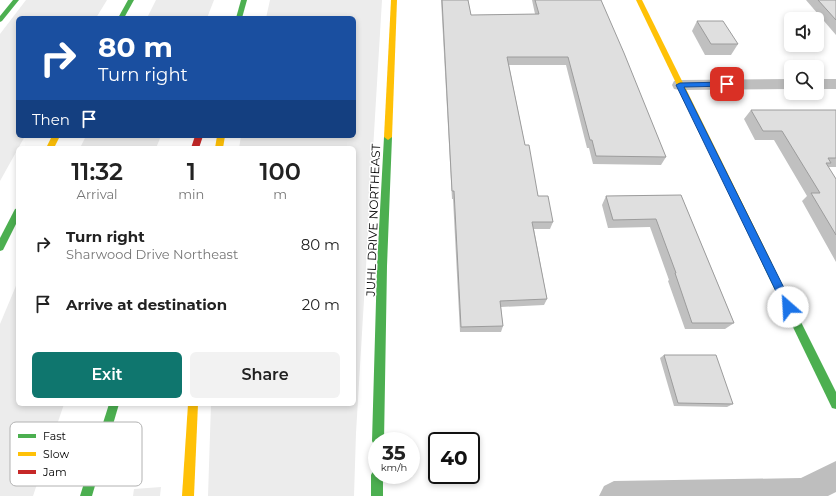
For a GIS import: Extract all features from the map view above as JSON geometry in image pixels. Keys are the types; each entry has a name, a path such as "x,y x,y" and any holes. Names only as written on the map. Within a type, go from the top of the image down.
{"main road":[{"path":"0,20 16,0"},
{"path":"122,16 131,0"},
{"path":"240,16 244,0"},
{"name":"JUHL DRIVE NORTHEAST","path":"378,432 382,266 394,0"},
{"path":"639,0 836,404"},
{"path":"0,247 16,215"},
{"path":"109,422 113,406"},
{"path":"188,496 193,406"},
{"path":"377,484 377,496"},
{"path":"86,496 89,486"}],"street":[{"path":"680,85 784,84"},
{"path":"824,84 836,84"},
{"path":"614,496 804,494 836,476"}],"shaded area":[{"path":"26,0 107,0 97,16 16,16 16,138 24,138 19,146 16,146 16,152 0,181 0,34"},
{"path":"156,0 214,0 208,16 148,16"},
{"path":"270,0 382,0 356,433 354,496 208,496 211,406 356,406 356,146 239,146 241,138 356,138 356,16 266,16"},
{"path":"85,138 160,138 157,146 81,146"},
{"path":"16,286 16,406 63,406 58,422 10,422 10,486 36,486 33,496 0,496 0,324"},
{"path":"161,487 160,496 133,496 134,489"}],"building":[{"path":"442,0 468,0 471,15 539,14 535,0 601,0 666,157 596,156 592,140 590,140 568,57 507,57 525,145 529,145 538,196 548,196 553,222 532,222 547,299 500,301 503,326 461,327"},
{"path":"818,0 836,0 836,20"},
{"path":"697,21 723,21 738,44 711,44"},
{"path":"751,110 836,110 836,158 828,158 831,163 826,163 836,179 836,235 811,193 820,193 782,131 763,131"},
{"path":"681,195 734,323 692,323 676,273 656,219 613,220 606,196"},
{"path":"664,355 716,355 733,404 678,403"}],"traffic: fast":[{"path":"0,20 16,0"},
{"path":"122,16 131,0"},
{"path":"240,16 244,0"},
{"path":"378,432 382,266 388,137"},
{"path":"0,247 16,215"},
{"path":"767,263 836,404"},
{"path":"109,422 113,406"},
{"path":"377,484 377,496"},
{"path":"86,496 89,486"}],"traffic: slow":[{"path":"388,137 394,0"},
{"path":"639,0 767,263"},
{"path":"51,146 55,138"},
{"path":"219,146 221,138"},
{"path":"188,496 193,406"}],"traffic: jam":[{"path":"196,146 198,138"}],"route":[{"path":"727,84 680,85 788,307"}]}
